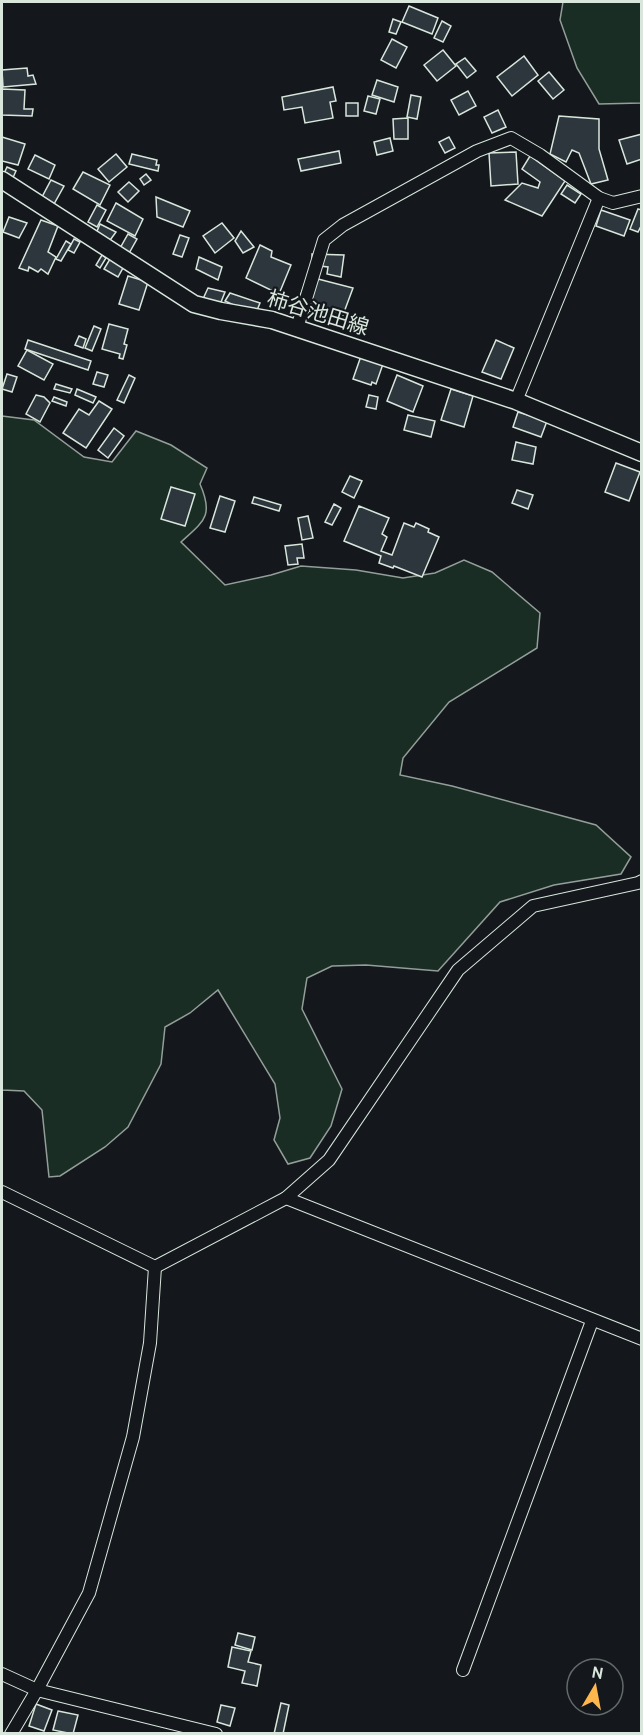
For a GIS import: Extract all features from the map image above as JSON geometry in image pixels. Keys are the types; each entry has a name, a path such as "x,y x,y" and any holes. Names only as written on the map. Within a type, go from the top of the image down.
{"main road":[{"name":"柿谷池田線","path":"2,180 194,304 272,320 297,328 516,401 642,453"}],"street":[{"path":"297,328 324,240 343,225 477,151 511,138 540,155 599,198 613,203 642,196"},
{"path":"516,401 599,198"},
{"path":"155,1267 286,1198 329,1160 458,970 533,906 642,881"},
{"path":"2,1192 155,1267"},
{"path":"286,1198 642,1339"},
{"path":"11,1734 89,1593 130,1447 150,1343 155,1267"},
{"path":"463,1670 592,1321"},
{"path":"2,1674 37,1690 216,1734"}],"green space":[{"path":"563,2 641,2 641,103 599,104 577,68 560,20"},
{"path":"2,416 34,420 84,457 112,462 136,431 171,445 207,468 200,484 206,504 204,517 196,529 181,542 225,585 301,566 356,570 403,578 435,573 464,560 492,572 540,613 537,648 449,702 403,758 400,775 452,786 596,825 631,857 621,874 554,885 500,902 438,971 366,965 332,966 307,978 302,1009 342,1089 331,1126 310,1158 288,1164 274,1140 280,1118 275,1084 218,990 190,1013 165,1027 161,1064 128,1127 105,1147 60,1176 49,1177 42,1110 24,1091 2,1090"}],"building":[{"path":"409,6 438,18 432,34 402,22"},
{"path":"393,19 401,22 396,34 389,32"},
{"path":"442,21 451,26 443,42 434,38"},
{"path":"392,39 407,47 396,68 381,60"},
{"path":"443,50 456,66 437,81 424,65"},
{"path":"524,56 538,75 512,96 497,77"},
{"path":"465,58 476,71 467,78 456,64"},
{"path":"27,68 28,76 33,75 36,84 3,87 2,70"},
{"path":"549,72 564,90 553,99 538,81"},
{"path":"377,80 398,87 394,102 372,95"},
{"path":"333,87 336,101 330,102 333,118 305,123 302,107 284,110 282,97"},
{"path":"2,89 25,90 24,109 33,109 32,116 2,115"},
{"path":"468,91 476,106 459,115 451,100"},
{"path":"411,95 421,97 417,119 407,117"},
{"path":"368,96 380,99 376,114 364,111"},
{"path":"346,103 358,103 358,116 346,116"},
{"path":"498,110 506,127 492,133 484,117"},
{"path":"559,116 599,119 599,149 608,180 591,184 579,153 572,150 566,162 550,154"},
{"path":"408,118 408,139 394,139 393,119"},
{"path":"642,134 642,159 627,164 619,140"},
{"path":"2,137 25,144 18,165 2,161"},
{"path":"449,137 455,148 445,153 439,142"},
{"path":"390,138 393,151 377,155 374,142"},
{"path":"339,151 341,163 301,171 298,159"},
{"path":"516,152 518,184 491,186 489,153"},
{"path":"116,154 127,167 109,182 98,169"},
{"path":"132,154 157,160 158,171 129,164"},
{"path":"35,155 55,165 49,179 28,169"},
{"path":"530,156 565,181 542,216 505,200 522,183 538,188 540,182 522,169"},
{"path":"7,167 16,171 11,182 2,178"},
{"path":"83,172 110,185 100,205 73,189"},
{"path":"146,174 151,180 144,185 140,179"},
{"path":"51,180 64,186 54,204 42,197"},
{"path":"129,182 139,191 128,202 118,192"},
{"path":"567,185 581,194 575,203 561,194"},
{"path":"156,197 190,211 183,227 157,217"},
{"path":"116,203 143,219 135,236 107,221"},
{"path":"97,205 106,210 97,227 88,222"},
{"path":"638,209 642,210 642,224 638,232 630,229"},
{"path":"601,210 630,220 624,236 596,226"},
{"path":"9,217 27,223 19,238 3,232"},
{"path":"41,220 58,226 48,252 56,257 48,274 41,269 38,272 29,267 28,271 19,268"},
{"path":"222,223 234,238 215,253 203,236"},
{"path":"100,224 116,232 108,243 95,236"},
{"path":"241,231 254,247 243,253 235,241"},
{"path":"128,234 137,239 128,255 119,250"},
{"path":"180,235 189,238 182,257 173,254"},
{"path":"74,239 80,242 74,253 68,250"},
{"path":"66,241 71,244 61,261 56,259"},
{"path":"260,245 272,251 271,257 291,265 279,294 246,278"},
{"path":"312,254 344,255 341,277 327,274 328,267 312,265"},
{"path":"102,255 106,258 100,268 96,265"},
{"path":"199,257 222,267 218,280 196,269"},
{"path":"110,259 124,266 118,277 104,269"},
{"path":"128,276 148,282 139,310 119,304"},
{"path":"318,279 353,288 343,315 331,310 327,317 296,307 306,281"},
{"path":"208,288 225,292 219,307 202,301"},
{"path":"230,293 260,303 255,315 225,301"},
{"path":"109,324 128,329 123,359 119,358 120,354 102,349"},
{"path":"94,326 101,329 92,351 85,348"},
{"path":"79,336 86,339 83,348 75,345"},
{"path":"28,340 91,361 88,370 25,349"},
{"path":"496,340 514,348 501,379 482,372"},
{"path":"27,350 53,364 44,380 18,366"},
{"path":"361,356 383,364 376,384 372,382 371,385 353,379"},
{"path":"97,372 108,375 104,387 93,384"},
{"path":"7,374 17,377 12,392 2,389"},
{"path":"129,375 135,378 124,403 117,400"},
{"path":"397,375 423,386 413,412 387,401"},
{"path":"56,384 72,389 70,393 54,389"},
{"path":"77,389 96,397 93,403 75,395"},
{"path":"451,389 473,396 464,427 441,420"},
{"path":"36,395 44,397 50,403 40,422 26,414"},
{"path":"369,395 378,397 376,409 366,407"},
{"path":"54,397 67,402 66,406 52,401"},
{"path":"99,401 112,409 86,448 63,433 79,409 89,415"},
{"path":"518,412 547,421 541,437 513,427"},
{"path":"408,415 435,421 431,437 404,430"},
{"path":"114,428 124,436 108,458 98,450"},
{"path":"516,442 536,447 533,464 512,460"},
{"path":"616,463 640,472 629,501 605,492"},
{"path":"350,476 362,481 354,498 342,492"},
{"path":"171,487 195,494 185,526 161,519"},
{"path":"517,490 533,495 528,509 512,503"},
{"path":"220,496 235,501 225,532 210,528"},
{"path":"254,497 281,505 279,511 252,503"},
{"path":"334,504 341,508 332,525 325,522"},
{"path":"359,506 389,518 382,534 387,537 381,551 392,555 404,523 414,527 416,523 439,537 422,577 379,563 381,556 344,541"},
{"path":"308,516 313,538 302,540 298,518"},
{"path":"302,544 304,558 297,558 298,564 288,565 285,546"},
{"path":"238,1633 255,1637 252,1650 235,1645"},
{"path":"232,1647 251,1651 248,1662 261,1665 257,1686 242,1683 245,1671 228,1667"},
{"path":"281,1703 289,1705 283,1734 274,1734"},
{"path":"36,1704 52,1710 44,1731 29,1726"},
{"path":"221,1705 235,1708 230,1726 217,1722"},
{"path":"58,1711 78,1715 73,1734 53,1730"}]}
